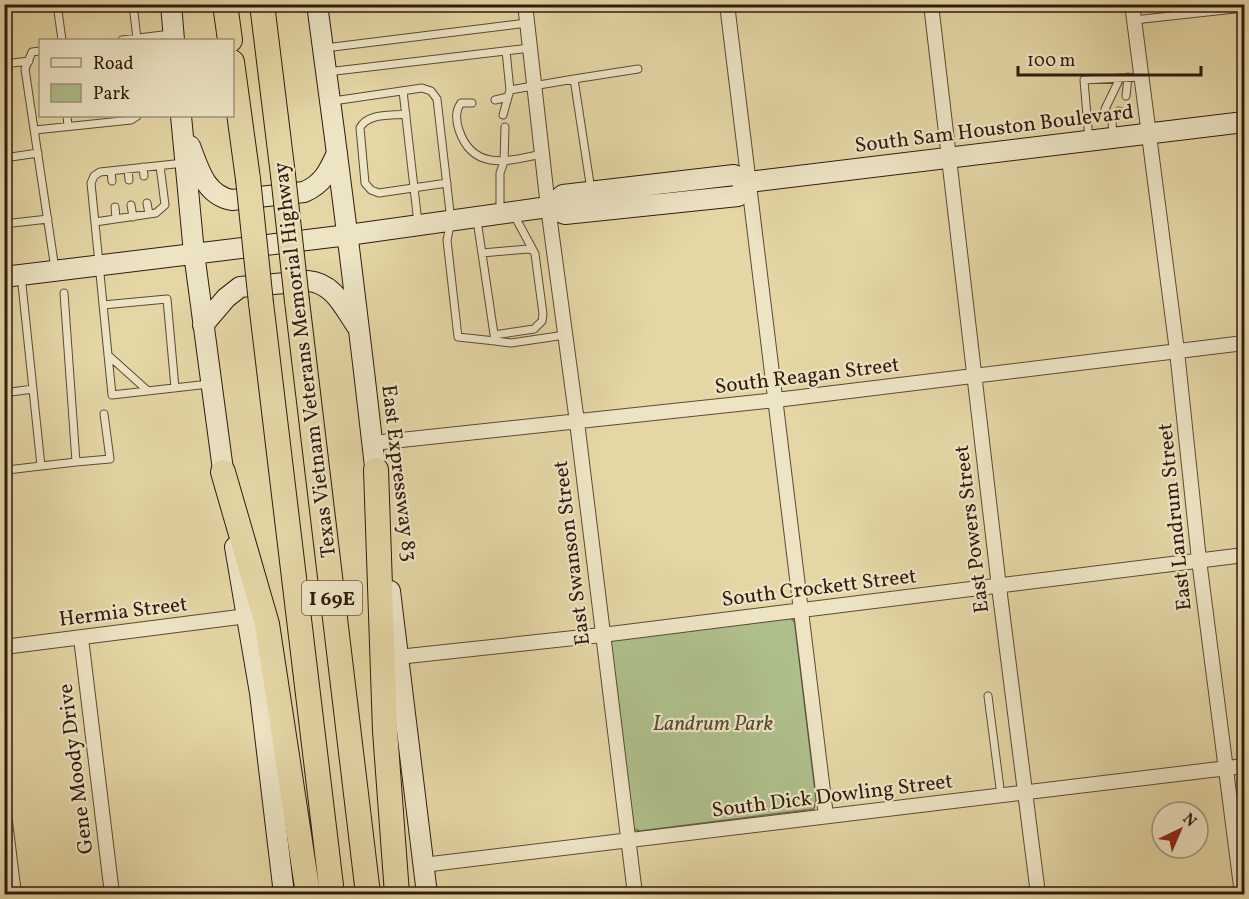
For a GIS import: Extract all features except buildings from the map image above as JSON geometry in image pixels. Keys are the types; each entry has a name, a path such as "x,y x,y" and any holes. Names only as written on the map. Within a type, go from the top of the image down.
{"highway":[{"path":"225,4 230,39"},
{"name":"Texas Vietnam Veterans Memorial Highway","path":"262,4 368,894"},
{"name":"Texas Vietnam Veterans Memorial Highway","path":"234,77 332,894"},
{"path":"376,470 386,731 397,894"},
{"path":"223,472 267,624 308,894"}],"main road":[{"path":"171,4 174,37"},
{"name":"East Expressway 83","path":"317,4 348,235 357,328 427,894"},
{"name":"South Sam Houston Boulevard","path":"548,207 563,195 734,175 748,182 1089,141 1113,130 1148,134 1245,122"},
{"path":"182,123 209,189 222,198 232,200 304,192 314,188 327,176 337,152"},
{"path":"182,123 203,325 223,472 260,693 284,894"},
{"name":"South Sam Houston Boulevard","path":"13,275 348,235 548,207 565,214 738,196 748,182"},
{"path":"203,325 226,298 240,287 308,281 318,282 332,291 357,328"}],"street":[{"name":"East Swanson Street","path":"525,4 548,207 635,894"},
{"path":"728,4 826,816"},
{"name":"East Powers Street","path":"931,4 999,587 1038,894"},
{"name":"East Landrum Street","path":"1132,4 1135,77 1148,134 1177,351 1198,560 1242,894"},
{"name":"South Reagan Street","path":"373,443 776,400 1245,343"},
{"name":"South Crockett Street","path":"398,657 602,635 1245,555"},
{"name":"Hermia Street","path":"4,647 247,616"},
{"name":"Gene Moody Drive","path":"81,638 112,894"},
{"name":"South Dick Dowling Street","path":"423,865 1245,766"},
{"path":"4,814 14,894"}],"lane":[{"path":"62,39 58,6 87,4"},
{"path":"134,4 137,39 174,37"},
{"path":"1134,20 1245,8"},
{"path":"323,48 527,23"},
{"path":"326,72 530,48"},
{"path":"39,51 32,52 26,69 56,270"},
{"path":"503,115 509,94 506,51"},
{"path":"4,64 29,61"},
{"path":"495,100 534,85 638,69"},
{"path":"1089,141 1084,80 1135,77 1126,96"},
{"path":"1113,130 1105,109 1120,78"},
{"path":"574,79 591,192"},
{"path":"330,102 422,88 431,91 437,99 451,221 447,240 458,337 494,338 534,329 542,321 533,250 506,213 500,173 504,162 505,127"},
{"path":"403,91 419,225"},
{"path":"472,103 460,103 457,108 459,130 465,144 480,159 504,162 542,154"},
{"path":"1113,130 1119,111"},
{"path":"406,114 368,118 363,122 360,128 365,183 371,190 379,193 447,183"},
{"path":"67,117 68,126"},
{"path":"34,130 131,120 135,117"},
{"path":"4,158 38,153"},
{"path":"186,163 100,172 94,176 92,183 95,222 112,395 211,384"},
{"path":"95,222 156,213 165,205 160,166"},
{"path":"143,167 144,176"},
{"path":"128,169 129,180"},
{"path":"111,171 112,181"},
{"path":"147,203 148,214"},
{"path":"132,205 133,217"},
{"path":"115,207 116,219"},
{"path":"477,217 494,338"},
{"path":"4,224 48,219"},
{"path":"482,253 533,250"},
{"path":"13,275 33,389 41,466"},
{"path":"64,293 76,462"},
{"path":"104,305 167,299 175,388"},
{"path":"494,338 511,343 566,335"},
{"path":"108,355 148,391"},
{"path":"4,393 33,389"},
{"path":"4,444 7,470 110,459 104,414"},
{"path":"988,696 1001,796"}],"green space":[{"name":"Landrum Park","path":"790,618 795,625 816,799 814,809 640,831 633,829 610,643 612,640"}]}
